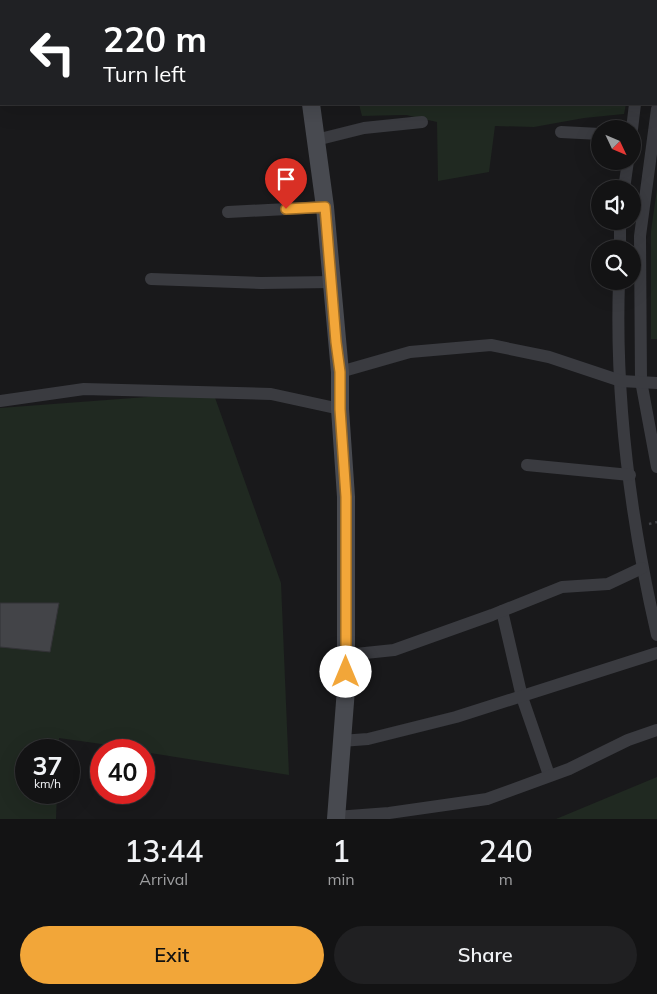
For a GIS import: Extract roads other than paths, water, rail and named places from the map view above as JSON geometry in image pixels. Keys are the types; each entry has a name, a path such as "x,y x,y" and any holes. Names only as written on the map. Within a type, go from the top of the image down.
{"street":[{"path":"311,105 325,207 340,372 340,409 346,497 346,689 336,818 405,815 487,799 569,768 628,740 657,730"},
{"path":"633,120 635,105"},
{"path":"657,109 640,236 641,381 657,467"},
{"path":"316,140 364,128 422,122"},
{"path":"561,132 591,134"},
{"path":"228,212 325,207"},
{"path":"151,279 261,283 331,282"},
{"path":"619,290 621,381 630,475 642,568 657,635"},
{"path":"340,372 410,352 491,345 549,357 621,381 657,383"},
{"path":"0,401 84,389 271,394 340,409"},
{"path":"528,464 630,475"},
{"path":"346,654 394,650 562,587 608,584 642,568"},
{"path":"502,611 522,697 549,775"},
{"path":"341,741 376,736 456,717 657,652"}]}
